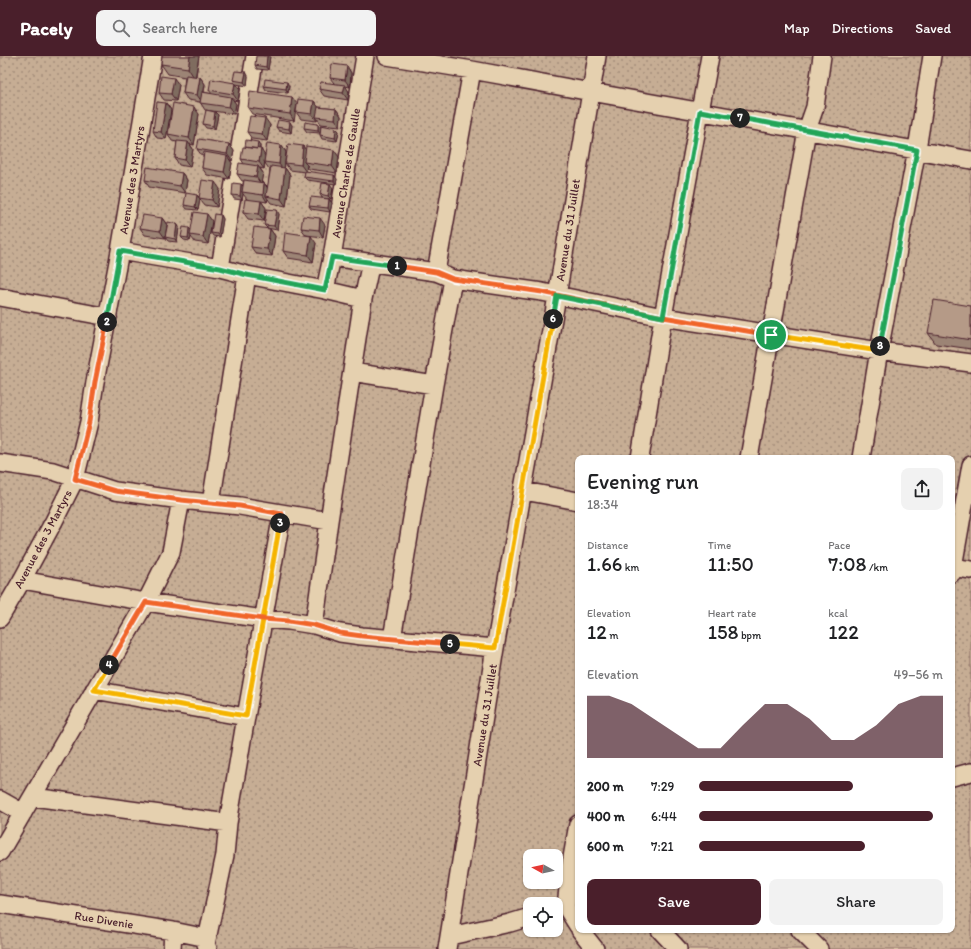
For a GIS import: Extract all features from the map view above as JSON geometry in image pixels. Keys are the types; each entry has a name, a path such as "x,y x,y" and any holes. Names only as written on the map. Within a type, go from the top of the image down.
{"street":[{"name":"Avenue des 3 Martyrs","path":"0,618 54,521 75,479 89,422 153,56"},
{"path":"220,268 255,56"},
{"name":"Avenue Charles de Gaulle","path":"325,290 332,257 365,56"},
{"path":"387,56 450,61 472,70 971,160"},
{"name":"Avenue du 31 Juillet","path":"449,943 495,648 524,492 597,56"},
{"path":"640,455 663,317 710,56"},
{"path":"750,455 807,130 815,107 822,56"},
{"path":"862,455 879,351 917,150 932,56"},
{"path":"436,272 472,70"},
{"path":"120,251 220,268 247,275 325,290 363,300"},
{"path":"332,257 436,272 453,279 542,292 663,317 771,335 971,363"},
{"path":"314,625 363,300 371,262"},
{"path":"211,503 247,275"},
{"path":"392,639 453,279"},
{"path":"0,297 108,317"},
{"path":"352,372 434,385"},
{"path":"0,463 53,471 115,491 240,506 329,521"},
{"path":"955,553 971,465"},
{"path":"524,492 575,500"},
{"path":"0,852 146,602 171,552 181,500"},
{"path":"208,943 225,855 228,823 282,514"},
{"path":"955,569 971,570"},
{"path":"22,580 146,602 314,625 340,633 495,648"},
{"path":"94,690 246,716"},
{"path":"955,777 971,772"},
{"path":"32,797 228,823"},
{"path":"0,800 23,813"},
{"path":"575,841 570,869 567,907 575,921"},
{"name":"Rue Divenie","path":"0,904 173,931 208,943"},
{"path":"449,943 523,919"},
{"path":"172,949 173,931"},
{"path":"582,933 595,949"},
{"path":"663,933 678,949"},
{"path":"803,933 819,949"}],"shaded area":[{"path":"0,56 971,56 971,949 0,949"}],"building":[{"path":"162,56 190,56 188,68 161,64"},
{"path":"256,56 267,56 266,67 255,65"},
{"path":"332,64 347,66 345,80 330,78"},
{"path":"235,71 246,72 244,82 233,80"},
{"path":"186,75 200,77 197,95 183,93"},
{"path":"161,76 174,78 171,94 159,93"},
{"path":"211,79 235,83 233,94 209,90"},
{"path":"265,79 287,82 286,89 264,86"},
{"path":"321,82 345,85 343,93 319,89"},
{"path":"250,91 292,97 290,114 248,108"},
{"path":"202,92 231,97 229,107 200,103"},
{"path":"298,99 314,101 312,114 296,112"},
{"path":"157,102 166,103 161,132 153,131"},
{"path":"173,103 194,107 189,138 168,134"},
{"path":"318,107 336,109 335,119 316,117"},
{"path":"206,110 215,112 213,126 203,124"},
{"path":"250,116 265,118 262,134 247,132"},
{"path":"278,120 290,122 289,129 276,127"},
{"path":"305,122 318,124 318,130 304,128"},
{"path":"321,125 336,128 335,138 320,135"},
{"path":"199,139 229,144 227,154 197,149"},
{"path":"246,140 258,142 257,149 245,147"},
{"path":"177,141 188,142 185,160 175,158"},
{"path":"267,143 281,145 279,164 264,162"},
{"path":"288,144 303,146 301,165 285,163"},
{"path":"306,146 334,150 332,166 304,162"},
{"path":"243,147 261,149 259,162 241,159"},
{"path":"204,152 227,156 224,172 202,168"},
{"path":"239,163 258,166 256,177 237,174"},
{"path":"271,166 285,168 281,199 266,196"},
{"path":"147,167 182,173 180,186 145,180"},
{"path":"305,171 334,175 334,181 304,177"},
{"path":"202,180 215,182 212,200 199,198"},
{"path":"244,180 264,183 263,195 242,192"},
{"path":"233,183 241,184 240,196 232,195"},
{"path":"322,183 330,184 328,196 320,194"},
{"path":"186,193 197,195 195,207 184,205"},
{"path":"311,197 329,199 328,208 309,206"},
{"path":"245,199 261,201 259,214 243,212"},
{"path":"267,209 277,210 274,226 264,225"},
{"path":"194,212 207,214 203,237 190,235"},
{"path":"214,214 221,215 218,234 211,233"},
{"path":"143,215 162,218 160,231 140,228"},
{"path":"303,216 320,218 319,230 301,228"},
{"path":"168,222 177,224 175,239 165,237"},
{"path":"183,227 189,228 188,238 181,237"},
{"path":"254,227 270,229 267,249 251,247"},
{"path":"285,232 311,236 308,255 283,251"},
{"path":"934,300 971,306 971,340 928,333"}],"route":[{"path":"771,335 663,317 557,296 542,292 453,279 436,272 371,262 332,257 325,290 247,275 220,268 120,251 95,382 89,422 75,479 115,491 240,506 282,514 263,619 246,716 94,690 146,602 263,619 289,621 314,625 340,633 362,636 495,648 524,492 557,296 610,306 663,317 700,111 917,150 879,351 771,335"}]}
